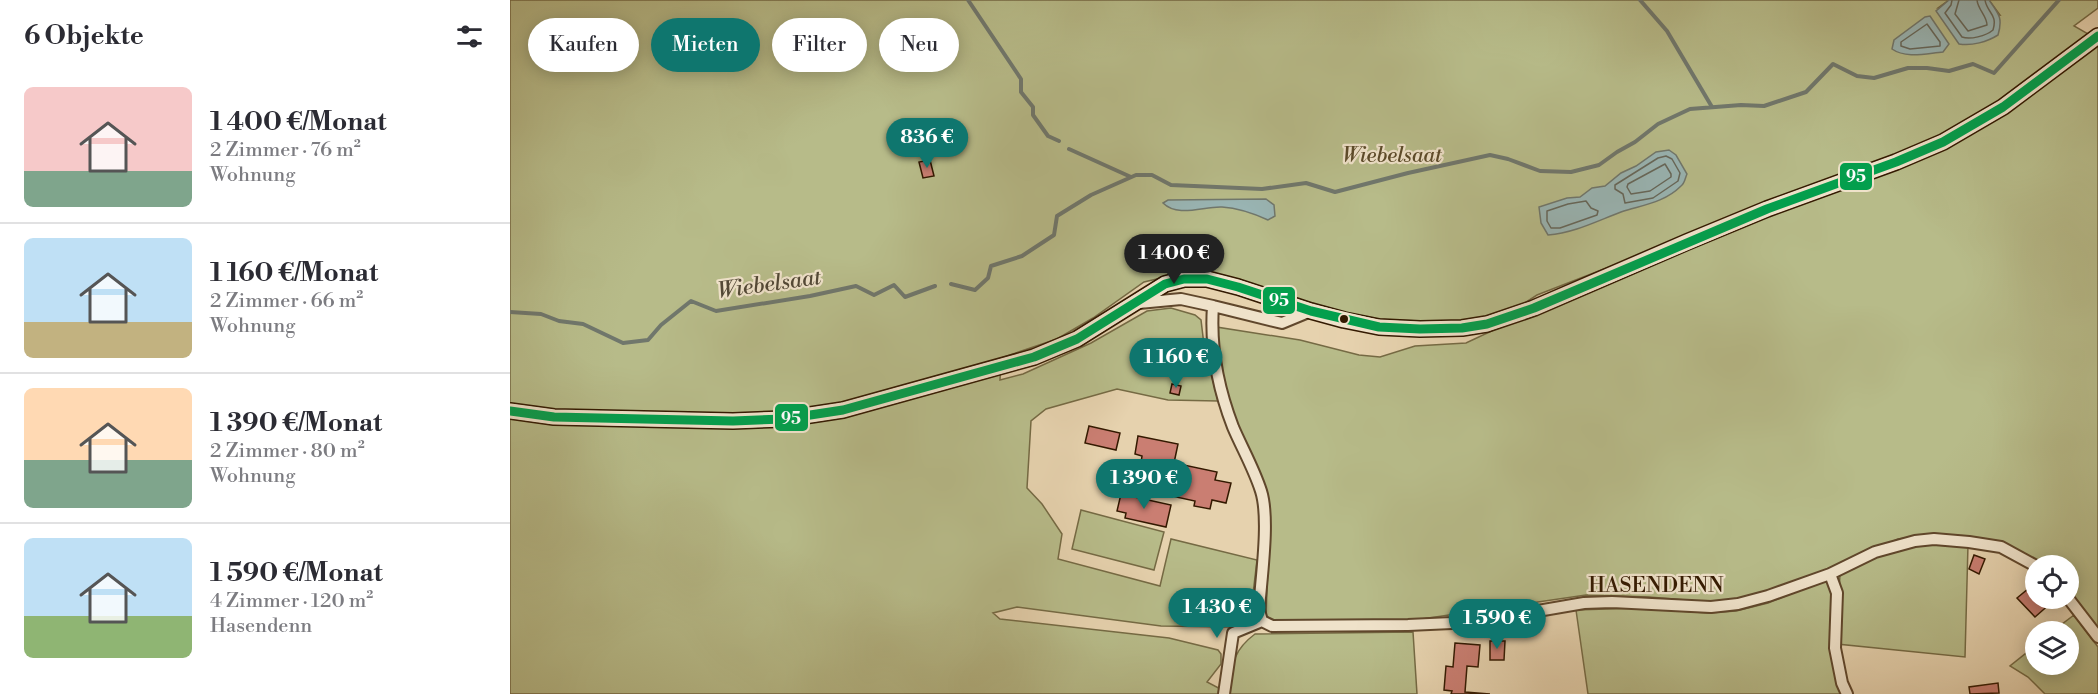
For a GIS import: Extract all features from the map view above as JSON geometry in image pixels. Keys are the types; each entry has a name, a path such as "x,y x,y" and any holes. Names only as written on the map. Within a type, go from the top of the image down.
{"main road":[{"path":"510,411 554,417 733,421 811,416 843,410 1034,357 1077,339 1165,284 1184,279 1208,279 1238,286 1311,311 1379,327 1462,328 1486,324 1534,308 1707,234 1943,142 2003,107 2098,36"}],"street":[{"path":"1134,303 1181,299 1282,323 1311,311"},
{"path":"1213,306 1211,332 1216,371 1233,426 1261,491 1264,509 1259,610 1262,621 1233,633 1224,694"},
{"name":"HASENDENN","path":"1262,621 1272,626 1474,622 1584,603 1612,602 1710,608 1768,596 1830,574 1875,552 1915,541 1934,539 1970,542 2001,548 2025,560"},
{"path":"1830,574 1837,593 1835,648 1842,682 1847,694"},
{"path":"2076,609 2098,637"}],"green space":[{"path":"510,0 1949,0 1938,8 2000,15 1989,0 2098,0 2098,8 2074,26 2090,35 1994,107 1939,139 1537,295 1520,306 1471,323 1369,319 1313,306 1240,280 1207,272 1174,275 1144,282 1093,318 1057,339 1001,358 1000,380 1023,374 1091,343 1147,311 1171,308 1195,315 1201,320 1204,345 1218,401 1168,400 1117,389 1046,409 1031,421 1027,488 1042,504 1062,534 1058,559 1160,586 1171,539 1257,560 1250,619 1244,625 1235,627 1161,626 1017,607 993,613 1000,619 1169,638 1218,650 1221,654 1221,664 1207,682 1228,693 1232,667 1237,653 1255,634 1413,632 1417,694 510,694"},
{"path":"2098,43 2098,628 2079,604 2079,555 2025,555 1999,541 1939,534 1898,539 1824,572 1766,593 1736,599 1710,602 1586,595 1408,621 1279,622 1266,616 1270,508 1263,485 1230,407 1222,373 1216,327 1300,340 1359,355 1380,357 1415,346 1466,343 1530,313 1769,213 1938,149"},
{"path":"1081,510 1164,532 1154,570 1072,549"},
{"path":"1918,544 1968,545 1965,657 1837,644 1840,573 1892,550"},
{"path":"1826,580 1833,594 1843,694 1588,694 1576,610 1638,608 1708,613 1736,611 1768,603"},
{"path":"2074,615 2078,621 2066,621"},
{"path":"2079,622 2098,647 2098,694 2045,694 2028,677 2010,666 2025,654 2025,675 2079,675"}],"water":[{"path":"1949,0 1989,0 1999,16 1998,35 1979,43 1959,44 1936,11"},
{"path":"1930,16 1949,44 1943,52 1910,55 1892,49 1894,40 1925,17"},
{"path":"1669,150 1676,155 1687,174 1683,183 1674,192 1660,200 1585,226 1548,235 1541,223 1539,207 1567,198 1580,197 1592,188 1605,186 1621,173 1656,152"},
{"path":"1266,199 1274,205 1275,216 1268,220 1228,208 1215,207 1184,211 1176,210 1163,203 1168,200"}],"building":[{"path":"930,160 934,176 923,178 919,162"},
{"path":"1172,384 1181,386 1179,395 1170,393"},
{"path":"1089,426 1120,433 1116,450 1085,443"},
{"path":"1138,436 1178,444 1174,463 1217,472 1215,480 1231,483 1226,503 1212,500 1210,509 1194,506 1195,501 1167,495 1168,489 1128,480 1130,468 1140,469 1142,456 1135,454"},
{"path":"1121,494 1171,505 1166,527 1125,518 1126,513 1117,511"},
{"path":"1974,555 1985,559 1979,574 1969,569"},
{"path":"2025,591 2025,606 2017,598"},
{"path":"2027,609 2044,609 2035,617"},
{"path":"1490,641 1505,641 1504,660 1490,660"},
{"path":"1455,643 1480,645 1478,667 1467,666 1465,692 1490,694 1451,694 1452,691 1444,690 1446,666 1453,667"},
{"path":"1998,683 1999,693 1970,694 1969,687"}],"waterway":[{"path":"968,0 1021,79 1021,92 1033,107 1033,115 1048,136 1059,141"},
{"path":"1640,0 1667,31 1712,107"},
{"name":"Wiebelsaat","path":"951,284 975,290 988,278 991,266 1022,256 1054,235 1057,216 1091,195 1136,175 1152,175 1171,185 1262,189 1306,183 1335,192 1490,155 1540,171 1571,172 1599,165 1658,124 1690,109 1741,105 1764,106 1806,92 1833,64 1857,76 1874,78 1908,68 1949,71 1973,64 1994,73 2059,0"},
{"path":"1069,149 1131,177"},
{"name":"Wiebelsaat","path":"510,312 541,314 559,321 583,324 623,343 648,340 661,325 691,301 716,311 856,286 874,295 894,285 905,297 935,286"}],"transit line":[{"name":"95","path":"510,411 554,417 733,421 784,419 843,410 1034,357 1077,339 1165,284 1184,279 1207,279 1311,311 1379,327 1462,328 1487,324 1534,308 1767,209 1896,162 1943,142 2003,107 2098,36"}]}
